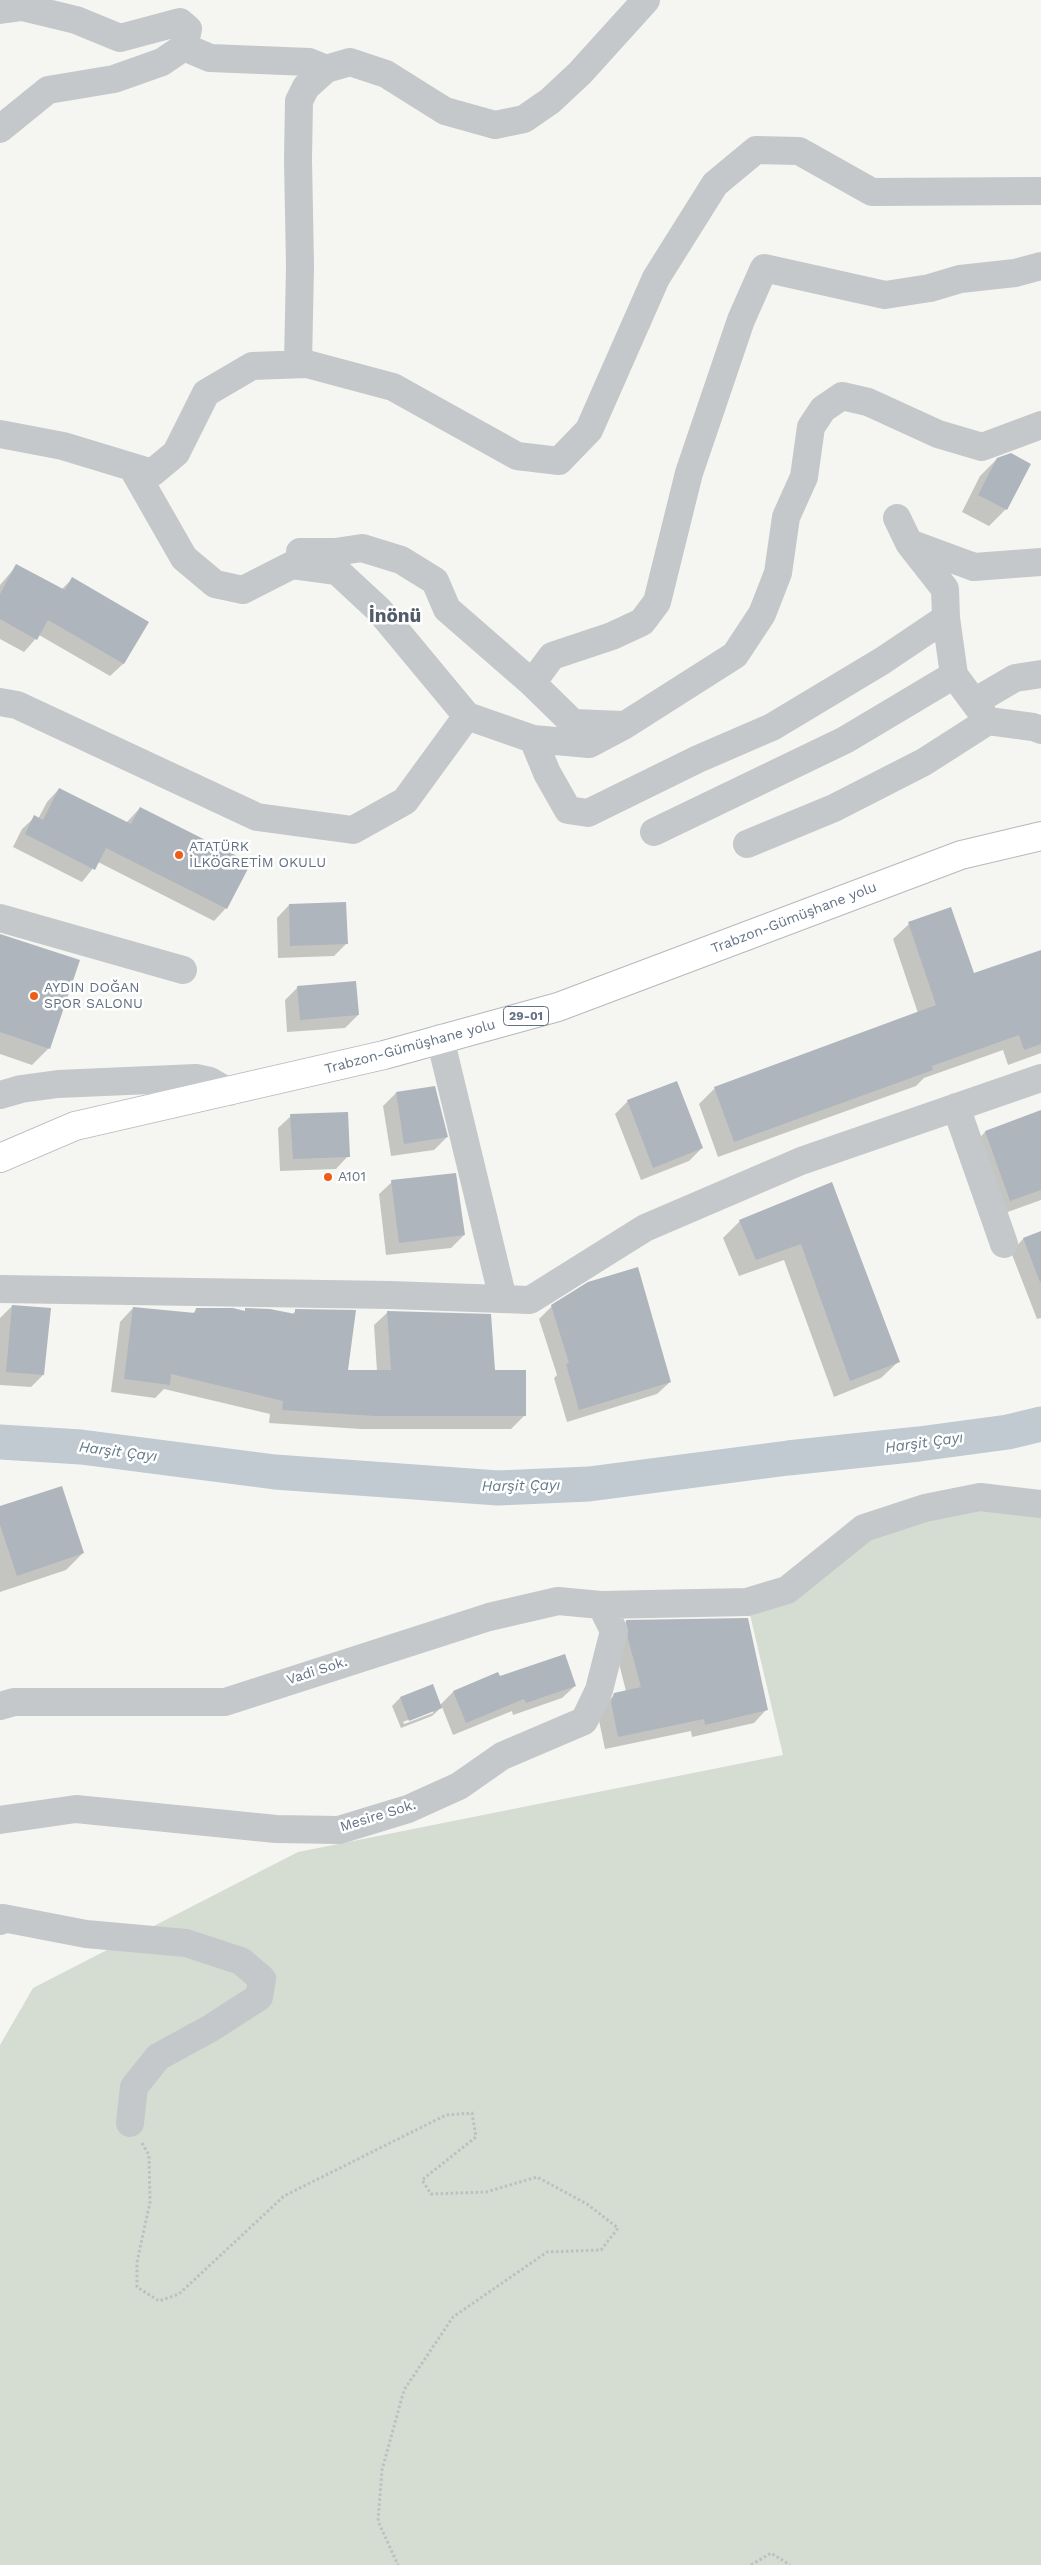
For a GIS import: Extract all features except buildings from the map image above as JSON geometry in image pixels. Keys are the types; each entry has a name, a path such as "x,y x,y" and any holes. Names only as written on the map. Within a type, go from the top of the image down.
{"main road":[{"name":"Trabzon-Gümüşhane yolu","path":"0,1158 75,1126 384,1055 440,1038 558,1008 961,855 1041,836"}],"street":[{"path":"298,364 300,101 306,87 326,69 350,62 386,74 445,111 495,125 524,120 550,101 580,72 646,0"},
{"path":"0,10 22,7 40,11 76,20 120,38 180,22 188,28 184,47 162,62 114,79 48,90 0,128"},
{"path":"184,47 210,58 309,62 326,69"},
{"path":"0,434 63,446 152,473 176,452 206,393 252,366 308,364 393,387 517,456 559,461 589,430 656,278 715,184 756,150 798,151 872,192 1041,192"},
{"path":"532,683 552,656 612,636 642,622 657,602 688,474 741,320 764,268 885,295 930,288 960,279 1015,273 1041,266"},
{"path":"292,565 337,571 379,610 467,716 533,739 589,744 625,725 735,655 762,614 778,573 786,517 804,477 811,427 823,409 842,396 868,402 938,434 982,447 1041,425"},
{"path":"132,467 184,558 215,584 243,590 292,565 300,551 335,552 362,548 401,560 435,582 447,609 532,683 573,722 625,725"},
{"path":"897,518 909,543 946,589 946,618 954,675 981,712 1033,726 1041,730"},
{"path":"909,543 974,567 1041,562"},
{"path":"533,739 547,773 568,810 588,813 698,759 772,727 882,661 946,618"},
{"path":"747,844 834,808 924,762 981,712 1015,678 1041,674"},
{"path":"654,832 845,740 954,675"},
{"path":"0,702 17,705 257,817 353,830 404,801 467,716"},
{"path":"0,918 183,970"},
{"path":"440,1038 503,1299"},
{"path":"0,1095 21,1089 58,1084 196,1078 210,1080 229,1092"},
{"path":"0,1289 530,1300 646,1228 802,1161 1041,1078"},
{"path":"956,1107 1004,1244"},
{"name":"Vadi Sok.","path":"0,1706 14,1702 225,1702 489,1617 558,1600 601,1605 747,1602 787,1590 864,1528 925,1508 980,1497 1041,1504"},
{"name":"Mesire Sok.","path":"0,1820 76,1809 266,1828 338,1830 408,1809 458,1786 502,1756 584,1721 599,1690 614,1631 601,1605"},
{"path":"0,1921 3,1918 86,1934 186,1943 240,1961 262,1979 259,1997 211,2028 158,2057 134,2087 130,2123"}],"path":[{"path":"130,2123 149,2155 150,2202 137,2262 136,2287 159,2301 179,2294 284,2196 446,2115 472,2114 476,2137 422,2180 431,2194 486,2192 536,2177 587,2204 618,2228 601,2250 547,2252 453,2317 404,2390 382,2470 378,2521 398,2565"},
{"path":"750,2565 772,2553 790,2565"}],"shaded area":[{"path":"1041,1504 1041,2565 0,2565 0,2045 33,1988 298,1852 783,1755 747,1602 864,1528 925,1508"}],"waterway":[{"name":"Harşit Çayı","path":"0,1442 81,1447 275,1472 498,1488 589,1484 788,1458 919,1444 1008,1432 1041,1424"}],"place":[{"name":"ATATÜRK İLKÖGRETİM OKULU","path":"179,855"},
{"name":"AYDIN DOĞAN SPOR SALONU","path":"34,996"},
{"name":"A101","path":"328,1177"}],"district":[{"name":"İnönü","path":"395,616"}]}
